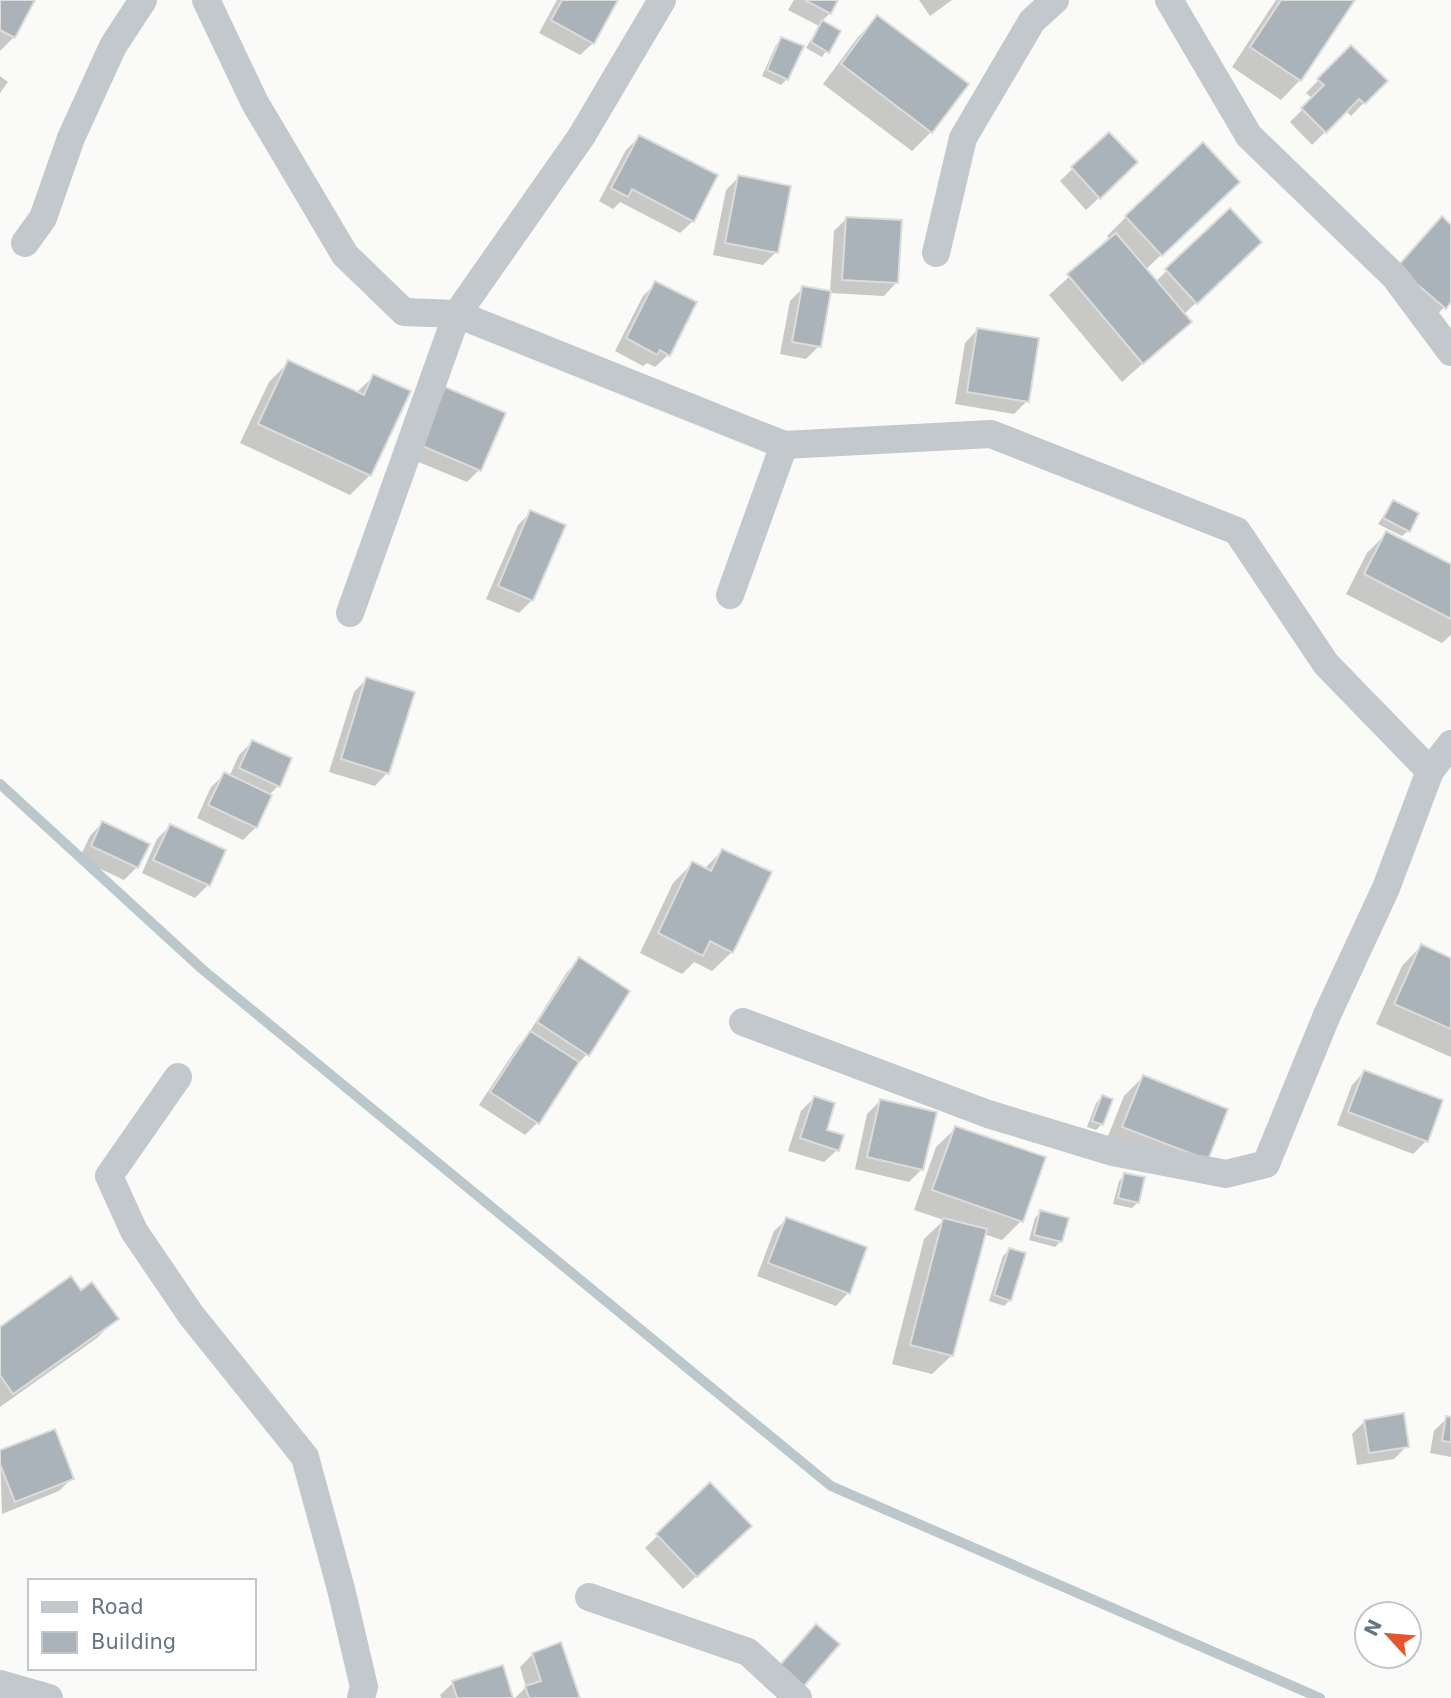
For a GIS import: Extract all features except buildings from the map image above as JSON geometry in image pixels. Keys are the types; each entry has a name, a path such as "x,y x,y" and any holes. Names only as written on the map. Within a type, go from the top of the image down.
{"street":[{"path":"25,243 43,218 71,138 113,46 143,0"},
{"path":"206,0 255,103 345,255 404,312 457,314 784,444 991,434 1237,531 1326,664 1430,771"},
{"path":"350,613 457,314 581,137 662,0"},
{"path":"936,253 963,138 1032,21 1055,0"},
{"path":"1169,0 1249,136 1395,277 1451,352"},
{"path":"730,595 784,444"},
{"path":"743,1022 988,1114 1113,1152 1226,1174 1266,1164 1327,1015 1386,888 1430,771 1451,744"},
{"path":"178,1077 109,1176 134,1231 191,1315 305,1457 364,1687 360,1698"},
{"path":"589,1597 748,1652 798,1698"},
{"path":"0,1684 49,1698"}],"waterway":[{"path":"0,784 202,969 831,1486 1320,1698"}]}
